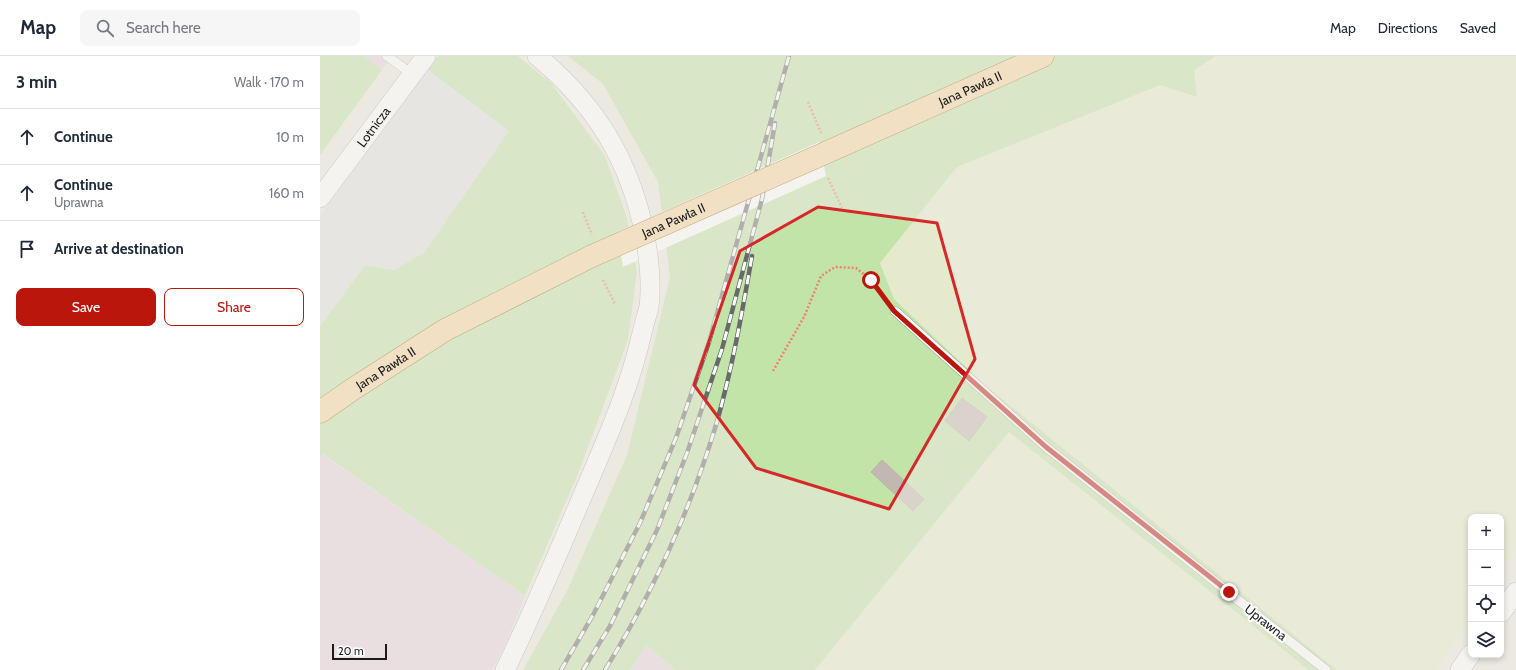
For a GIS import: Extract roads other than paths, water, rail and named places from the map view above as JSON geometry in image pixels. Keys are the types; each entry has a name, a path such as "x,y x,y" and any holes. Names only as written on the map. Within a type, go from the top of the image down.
{"main road":[{"name":"Jana Pawła II","path":"320,412 445,330 593,247 814,158 1042,56"}],"street":[{"name":"Lotnicza","path":"320,198 426,56"},
{"path":"505,670 549,574 625,394 638,352 649,306 650,264 640,208 627,172 610,138 584,102 554,70 537,56"},
{"path":"1504,609 1516,592"},
{"path":"1460,670 1468,658"}],"lane":[{"path":"386,56 412,74"},
{"name":"Uprawna","path":"894,311 1046,447 1326,670"}],"railway":[{"path":"561,670 593,615 640,523 676,438 709,342 789,56"},
{"path":"583,670 610,626 657,530 687,453 722,349 762,199 775,123"},
{"path":"605,670 639,612 654,582 682,520 706,457 732,362 752,256"}]}
